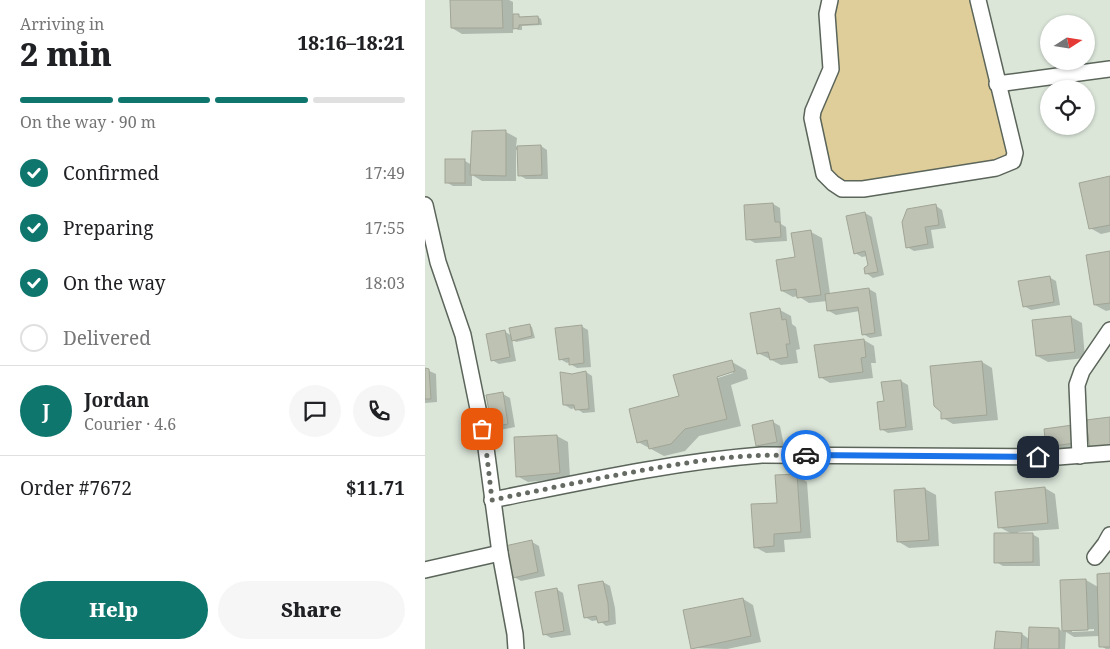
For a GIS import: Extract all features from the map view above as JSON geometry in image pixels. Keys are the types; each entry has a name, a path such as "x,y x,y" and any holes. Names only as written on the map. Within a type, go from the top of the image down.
{"street":[{"path":"830,0 827,14 831,69 813,111 812,118 824,174 833,183 842,188 863,189 996,168 1013,161 1015,153 978,0"},
{"path":"997,84 1110,69"},
{"path":"425,204 438,262 463,335 486,448 500,553 517,649"},
{"path":"1080,456 1077,385 1082,371 1110,330"},
{"path":"492,500 625,473 725,458 762,455 1080,456 1110,452"},
{"path":"1095,557 1110,535"},
{"path":"425,570 500,553"}],"shaded area":[{"path":"830,0 978,0 1013,161 916,181 833,183 813,111 822,92"}],"building":[{"path":"450,0 502,0 503,28 451,28"},
{"path":"513,14 519,14 519,17 538,16 539,24 519,25 519,28 513,29"},
{"path":"506,130 506,176 470,175 472,131"},
{"path":"541,145 542,175 518,176 517,146"},
{"path":"445,159 465,159 465,183 445,183"},
{"path":"1110,176 1110,225 1089,229 1079,183"},
{"path":"773,203 775,222 780,222 781,237 746,240 744,205"},
{"path":"936,204 939,225 925,227 928,244 906,248 902,222 907,209"},
{"path":"865,212 878,272 865,274 864,268 868,265 865,251 854,254 846,216"},
{"path":"811,230 821,295 797,298 796,289 781,291 776,260 795,257 791,233"},
{"path":"1110,251 1110,303 1094,305 1086,255"},
{"path":"1050,276 1054,302 1023,307 1018,281"},
{"path":"869,288 875,333 862,335 858,307 827,311 825,294"},
{"path":"780,308 782,320 786,319 790,344 786,344 788,357 770,360 768,352 757,354 750,313"},
{"path":"1071,316 1075,352 1036,356 1032,320"},
{"path":"530,324 532,336 512,341 509,328"},
{"path":"582,325 584,363 569,365 569,358 559,360 555,328"},
{"path":"505,330 510,357 491,361 486,334"},
{"path":"864,339 866,357 861,358 863,372 819,378 814,345"},
{"path":"732,360 735,371 717,377 727,419 685,429 671,444 649,449 647,440 637,443 629,409 679,396 673,375"},
{"path":"982,361 987,415 941,419 941,412 934,406 930,366"},
{"path":"425,368 429,369 431,399 425,399"},
{"path":"586,371 589,409 575,410 574,405 563,405 560,372 572,374"},
{"path":"901,380 906,427 880,430 877,402 884,401 881,382"},
{"path":"503,392 508,424 492,427 486,395"},
{"path":"1110,417 1110,447 1090,450 1086,420"},
{"path":"773,420 777,442 756,446 752,425"},
{"path":"1073,425 1075,443 1046,447 1044,429"},
{"path":"557,435 560,473 516,477 514,437"},
{"path":"797,474 801,532 774,534 774,546 754,548 751,504 777,503 775,475"},
{"path":"1045,487 1048,523 998,528 995,492"},
{"path":"925,488 929,540 897,542 894,490"},
{"path":"994,533 1033,533 1033,562 994,563"},
{"path":"532,540 538,572 513,578 505,546"},
{"path":"1110,573 1110,647 1099,647 1097,574"},
{"path":"1086,579 1088,630 1062,631 1060,580"},
{"path":"603,581 608,603 609,621 598,623 596,616 584,618 578,585"},
{"path":"557,588 564,631 543,635 535,592"},
{"path":"743,598 751,636 691,649 683,610"},
{"path":"1029,627 1059,628 1059,649 1028,649"},
{"path":"996,631 1022,633 1021,649 994,649"}],"way so far":[{"path":"482,429 492,500 625,473 715,458 806,455"}],"route":[{"path":"806,455 1038,457"}]}
